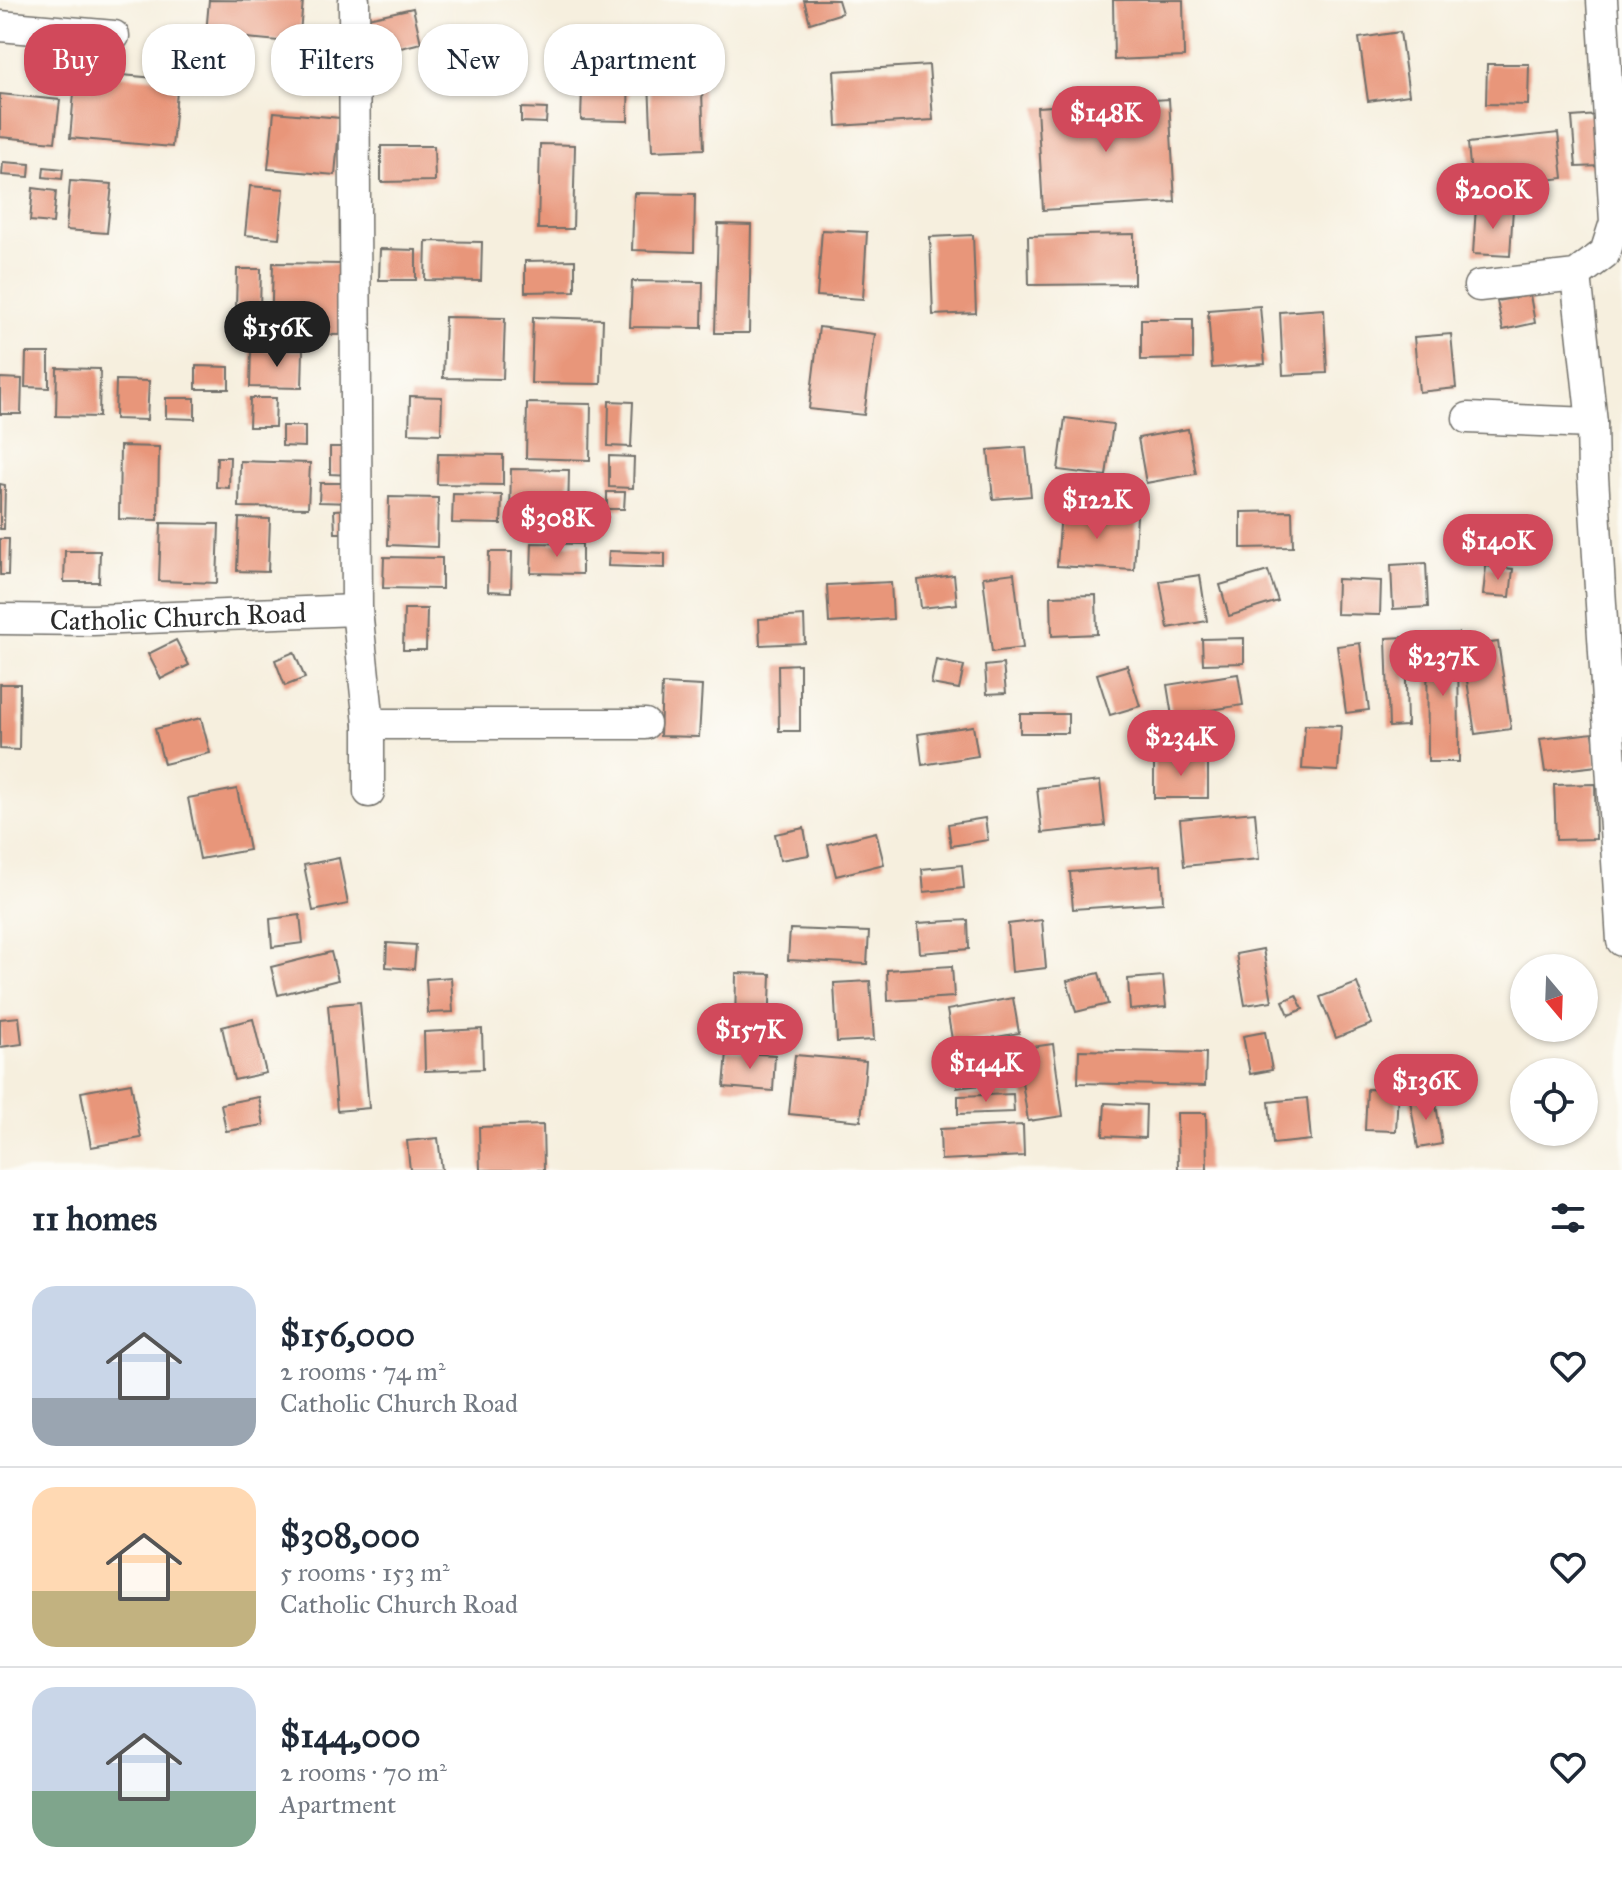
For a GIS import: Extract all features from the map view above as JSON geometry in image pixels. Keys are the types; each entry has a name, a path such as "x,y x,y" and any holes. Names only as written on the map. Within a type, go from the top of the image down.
{"street":[{"path":"354,0 357,610 369,724 369,792"},
{"path":"1479,286 1576,275 1605,253 1615,222 1602,0"},
{"path":"0,26 24,28"},
{"path":"1576,275 1592,423 1622,941"},
{"path":"1468,418 1592,423"},
{"name":"Catholic Church Road","path":"0,619 93,620 357,610"},
{"path":"369,724 645,724"}],"building":[{"path":"209,0 303,1 301,24 271,24 271,40 255,39 255,24 207,24"},
{"path":"804,0 838,0 842,13 810,23"},
{"path":"1113,0 1183,0 1184,57 1114,60"},
{"path":"413,8 418,44 402,48 402,24 369,24 368,18"},
{"path":"1400,32 1409,95 1368,101 1359,38"},
{"path":"1487,64 1529,64 1528,105 1486,104"},
{"path":"929,65 933,120 837,126 834,71"},
{"path":"126,75 142,77 142,96 177,96 172,147 70,138 74,96 126,96"},
{"path":"0,94 60,100 55,142 0,137"},
{"path":"582,96 628,96 628,121 581,120"},
{"path":"650,96 702,96 704,149 652,151"},
{"path":"1169,99 1175,202 1043,210 1037,107"},
{"path":"521,108 547,109 546,123 521,122"},
{"path":"274,112 340,118 335,175 268,169"},
{"path":"1598,115 1602,166 1576,167 1572,117"},
{"path":"1558,133 1563,178 1472,189 1468,143"},
{"path":"540,144 575,145 573,229 538,229"},
{"path":"381,146 434,146 435,181 381,182"},
{"path":"3,162 30,164 29,177 2,175"},
{"path":"44,167 63,169 62,179 43,177"},
{"path":"70,181 112,184 107,233 66,230"},
{"path":"250,186 284,189 279,238 245,235"},
{"path":"33,188 56,191 53,223 30,221"},
{"path":"634,193 695,194 694,252 632,250"},
{"path":"1476,206 1513,208 1510,256 1473,254"},
{"path":"718,224 751,225 749,333 715,333"},
{"path":"822,230 867,232 863,299 817,296"},
{"path":"1134,234 1134,284 1029,285 1028,236"},
{"path":"973,235 976,313 933,315 930,237"},
{"path":"426,241 482,242 481,281 425,280"},
{"path":"380,249 416,250 416,280 379,280"},
{"path":"575,260 575,291 525,292 525,261"},
{"path":"273,263 343,264 341,335 271,334"},
{"path":"237,269 261,269 260,310 236,309"},
{"path":"632,281 703,282 702,328 630,327"},
{"path":"1530,295 1535,323 1503,330 1497,301"},
{"path":"1260,306 1265,364 1212,368 1208,310"},
{"path":"1324,309 1327,373 1283,375 1280,312"},
{"path":"242,314 262,315 262,329 242,328"},
{"path":"445,317 505,318 503,379 443,378"},
{"path":"533,317 603,319 601,384 531,383"},
{"path":"1141,319 1193,319 1193,359 1141,360"},
{"path":"819,327 875,334 864,415 809,409"},
{"path":"1451,334 1456,388 1419,392 1414,337"},
{"path":"251,350 303,350 302,388 250,387"},
{"path":"26,353 49,353 49,388 25,387"},
{"path":"196,366 229,367 229,389 196,389"},
{"path":"57,368 100,369 99,417 56,416"},
{"path":"0,378 22,379 21,414 0,414"},
{"path":"116,380 149,381 147,420 115,419"},
{"path":"410,396 442,397 441,434 409,433"},
{"path":"166,398 195,398 195,419 166,418"},
{"path":"250,398 276,398 275,427 249,427"},
{"path":"609,401 633,402 631,447 608,446"},
{"path":"527,403 591,404 590,460 526,458"},
{"path":"1065,418 1113,424 1106,476 1058,470"},
{"path":"282,426 305,426 305,447 282,446"},
{"path":"1188,429 1196,474 1146,483 1138,438"},
{"path":"120,446 159,447 158,520 119,519"},
{"path":"330,447 351,447 351,475 330,474"},
{"path":"1026,447 1031,496 993,499 988,450"},
{"path":"438,454 503,455 503,485 437,484"},
{"path":"609,456 634,457 633,488 609,487"},
{"path":"217,457 230,457 229,488 216,487"},
{"path":"240,461 310,463 308,508 239,507"},
{"path":"511,469 569,470 568,517 510,516"},
{"path":"320,483 353,483 352,503 319,502"},
{"path":"0,484 5,485 4,529 0,529"},
{"path":"607,492 625,492 624,509 607,509"},
{"path":"453,494 502,495 501,524 452,523"},
{"path":"389,497 438,498 437,547 388,545"},
{"path":"354,509 354,533 335,533 334,510"},
{"path":"1061,511 1137,515 1134,570 1057,566"},
{"path":"1292,511 1293,547 1241,548 1241,512"},
{"path":"239,518 270,519 268,572 237,571"},
{"path":"161,523 219,524 217,583 159,581"},
{"path":"0,539 9,539 8,575 0,575"},
{"path":"532,543 582,544 582,574 531,573"},
{"path":"65,551 100,551 99,582 64,582"},
{"path":"609,551 665,553 665,568 608,566"},
{"path":"489,552 512,552 511,592 488,591"},
{"path":"384,557 442,558 442,589 383,588"},
{"path":"1426,563 1428,607 1393,609 1391,565"},
{"path":"1486,566 1513,569 1510,597 1483,595"},
{"path":"1268,571 1278,601 1229,616 1220,585"},
{"path":"1014,573 1023,648 992,652 983,577"},
{"path":"954,575 957,604 921,608 918,580"},
{"path":"1200,575 1207,621 1168,628 1160,581"},
{"path":"1337,579 1381,581 1380,615 1336,614"},
{"path":"891,582 893,619 829,623 827,585"},
{"path":"1096,595 1097,634 1052,636 1051,596"},
{"path":"404,609 427,609 426,650 403,650"},
{"path":"804,616 805,643 760,645 759,619"},
{"path":"1458,633 1459,762 1428,762 1427,634"},
{"path":"1405,637 1407,726 1389,727 1386,638"},
{"path":"1244,638 1244,663 1203,664 1202,639"},
{"path":"176,640 189,665 161,679 148,654"},
{"path":"1498,642 1511,729 1475,734 1462,647"},
{"path":"1360,643 1369,710 1346,713 1337,646"},
{"path":"294,652 305,678 285,686 275,660"},
{"path":"936,660 964,666 959,689 931,684"},
{"path":"800,664 800,731 779,731 778,665"},
{"path":"1003,664 1006,693 987,694 985,666"},
{"path":"1127,665 1140,706 1110,715 1097,674"},
{"path":"1238,674 1243,705 1172,716 1167,685"},
{"path":"0,684 20,684 19,750 0,749"},
{"path":"662,684 702,686 699,737 660,736"},
{"path":"1020,714 1068,714 1068,733 1020,733"},
{"path":"201,718 210,753 164,764 155,729"},
{"path":"1305,725 1341,726 1338,771 1302,769"},
{"path":"973,726 978,756 922,765 918,734"},
{"path":"1593,733 1597,766 1545,772 1540,739"},
{"path":"1154,759 1208,759 1208,798 1154,798"},
{"path":"1100,781 1105,826 1042,833 1037,788"},
{"path":"1595,784 1596,839 1556,840 1554,785"},
{"path":"237,789 249,850 200,859 188,798"},
{"path":"1255,812 1259,859 1184,866 1180,819"},
{"path":"985,818 988,840 951,846 948,824"},
{"path":"804,828 809,855 780,860 775,834"},
{"path":"876,832 884,864 836,876 828,844"},
{"path":"339,858 348,904 313,911 304,865"},
{"path":"962,865 964,888 924,892 922,869"},
{"path":"1161,865 1163,903 1073,909 1070,872"},
{"path":"300,915 303,943 272,947 270,919"},
{"path":"968,920 969,949 920,953 918,923"},
{"path":"1042,920 1046,968 1012,972 1008,924"},
{"path":"790,929 869,932 867,964 788,960"},
{"path":"387,943 416,945 414,969 386,967"},
{"path":"1263,949 1272,1001 1245,1005 1236,954"},
{"path":"331,952 338,980 278,995 271,967"},
{"path":"952,966 954,997 888,1001 887,970"},
{"path":"736,973 771,974 769,1032 735,1031"},
{"path":"1099,973 1108,1004 1076,1012 1067,981"},
{"path":"1163,976 1166,1007 1130,1010 1128,979"},
{"path":"451,977 453,1012 428,1013 426,979"},
{"path":"870,981 874,1040 837,1042 834,983"},
{"path":"1357,983 1372,1024 1336,1038 1320,997"},
{"path":"1296,995 1303,1009 1289,1015 1283,1001"},
{"path":"1013,998 1019,1033 953,1045 947,1010"},
{"path":"360,1002 369,1108 337,1111 328,1005"},
{"path":"19,1017 22,1044 0,1047 0,1019"},
{"path":"253,1019 266,1073 234,1080 222,1027"},
{"path":"482,1029 483,1069 425,1071 424,1032"},
{"path":"1265,1032 1272,1070 1250,1074 1243,1036"},
{"path":"1053,1044 1063,1116 1028,1121 1017,1049"},
{"path":"1079,1050 1206,1053 1205,1086 1078,1083"},
{"path":"727,1052 775,1055 773,1091 724,1087"},
{"path":"1002,1053 1006,1082 957,1088 954,1059"},
{"path":"795,1055 866,1061 861,1121 789,1114"},
{"path":"131,1083 141,1138 91,1147 81,1092"},
{"path":"1367,1089 1398,1090 1396,1131 1365,1130"},
{"path":"1013,1094 1014,1112 958,1114 958,1096"},
{"path":"259,1097 264,1125 226,1131 221,1104"},
{"path":"1435,1097 1442,1144 1418,1148 1410,1100"},
{"path":"1307,1098 1311,1140 1273,1144 1269,1102"},
{"path":"1105,1103 1146,1105 1145,1138 1103,1136"},
{"path":"1177,1113 1206,1113 1207,1170 1178,1170"},
{"path":"543,1125 544,1170 480,1170 479,1127"},
{"path":"1023,1125 1024,1156 941,1160 940,1129"},
{"path":"438,1138 442,1170 410,1170 407,1141"}]}
